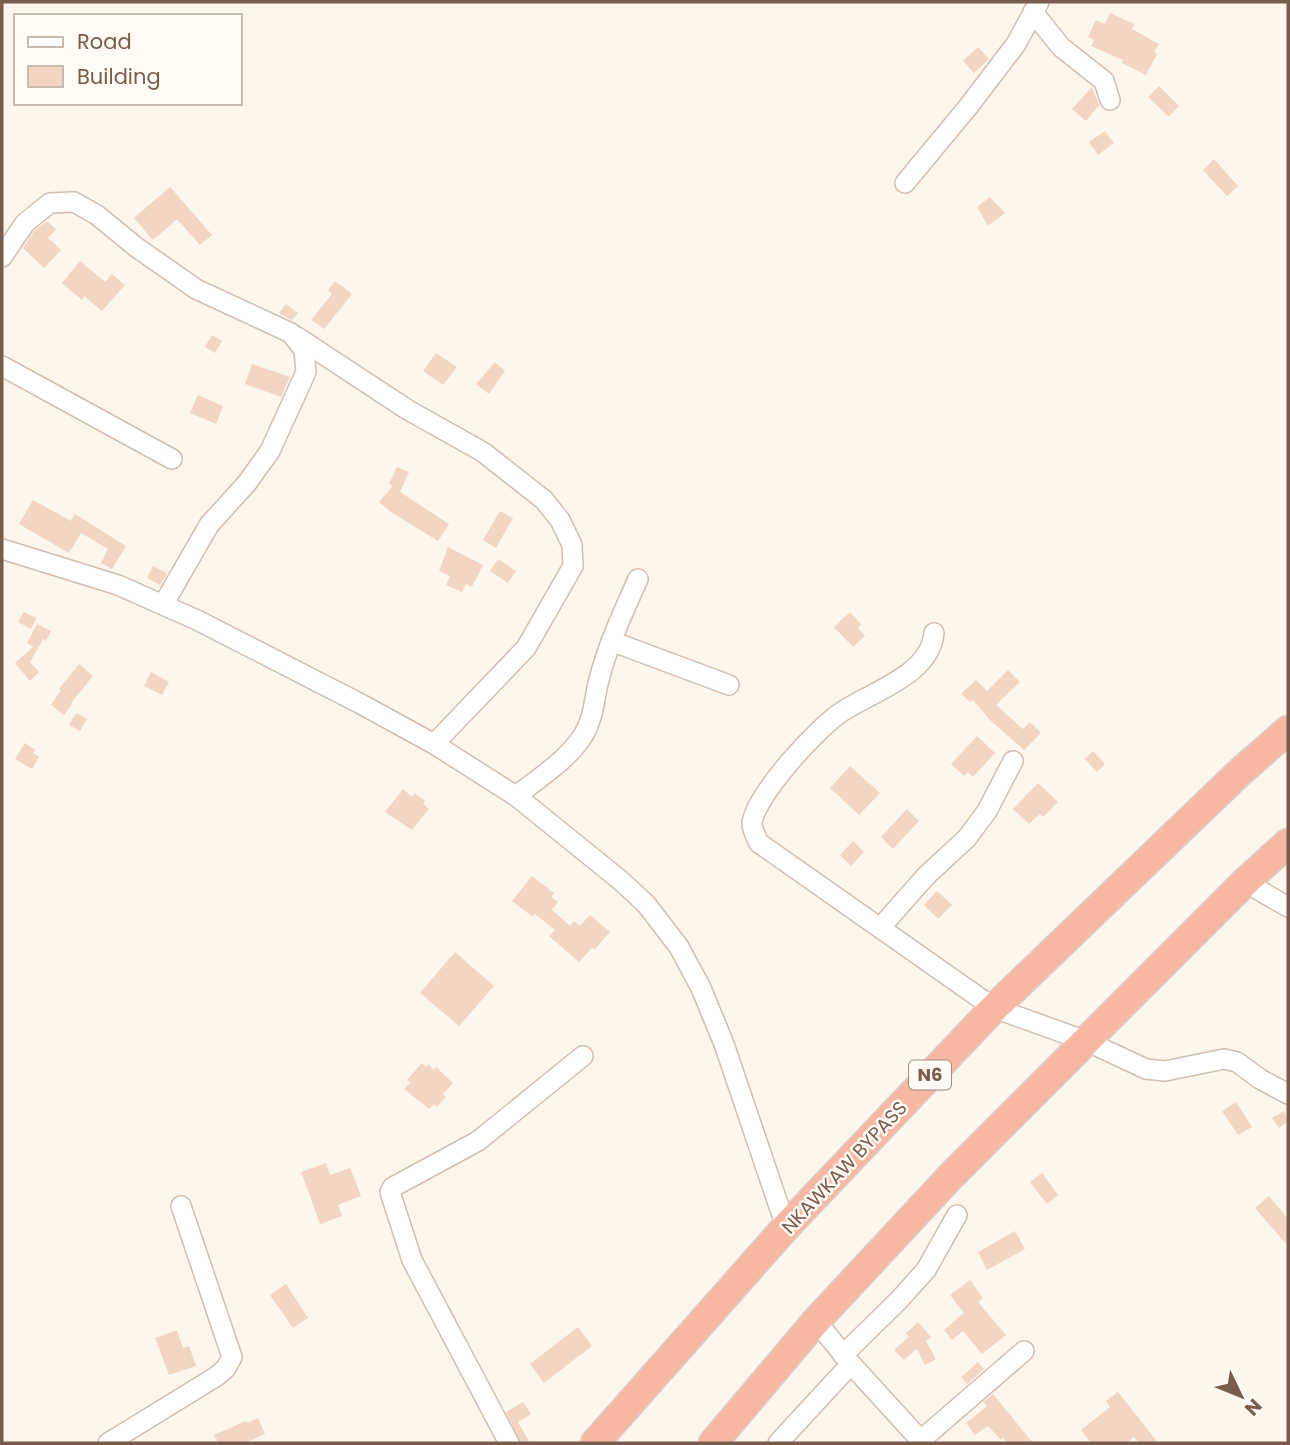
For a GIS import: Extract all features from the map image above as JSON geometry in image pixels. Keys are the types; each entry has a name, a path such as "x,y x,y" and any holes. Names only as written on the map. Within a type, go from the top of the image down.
{"highway":[{"name":"NKAWKAW BYPASS","path":"595,1443 786,1227 994,1008 1239,773 1288,730"},
{"path":"713,1443 817,1321 951,1176 1245,882 1288,843"}],"street":[{"path":"905,183 1016,44 1036,7 1061,47 1104,81 1110,100"},
{"path":"2,257 25,223 50,203 74,202 97,215 136,247 196,289 291,333 408,410 483,452 544,500 560,520 572,545 573,566 526,648 434,744"},
{"path":"163,605 209,525 247,483 270,452 306,372 304,350 291,333"},
{"path":"2,366 173,459"},
{"path":"2,549 118,585 361,704 434,744 516,796 620,880 646,904 679,947 701,988 724,1044 786,1227"},
{"path":"516,796 568,754 583,736 592,717 599,677 611,640 638,579"},
{"path":"934,633 933,640 914,669 888,687 841,712 774,781 755,811 752,826 759,843 994,1008 1086,1041 1146,1069 1165,1071 1224,1059 1237,1062 1260,1079 1288,1094"},
{"path":"611,640 729,685"},
{"path":"880,928 926,876 967,838 988,811 1013,761"},
{"path":"1245,882 1288,907"},
{"path":"509,1443 412,1260 390,1192 393,1187 478,1141 583,1056"},
{"path":"108,1443 217,1376 232,1357 181,1206"},
{"path":"778,1443 847,1359 926,1270 957,1215"},
{"path":"817,1321 909,1430 922,1441 1024,1352"}],"building":[{"path":"1110,13 1134,24 1132,29 1159,44 1146,75 1122,63 1123,60 1091,46 1094,40 1088,37 1096,20 1105,24"},
{"path":"978,47 989,59 974,73 963,61"},
{"path":"1159,86 1179,106 1169,117 1148,97"},
{"path":"1092,87 1099,105 1086,121 1072,109"},
{"path":"1105,131 1114,143 1098,155 1089,142"},
{"path":"1214,159 1238,186 1227,196 1203,170"},
{"path":"170,187 212,235 200,245 177,219 153,240 134,218"},
{"path":"990,197 1005,213 988,226 977,207"},
{"path":"47,221 56,229 48,238 61,250 44,268 23,248 34,231"},
{"path":"80,261 105,282 112,274 125,285 102,311 84,296 82,300 62,283"},
{"path":"335,281 352,294 324,329 311,320 332,294 328,290"},
{"path":"286,304 298,313 292,320 279,313"},
{"path":"212,335 222,341 215,353 205,347"},
{"path":"436,353 457,367 443,385 423,371"},
{"path":"495,362 505,371 489,394 476,384"},
{"path":"252,364 290,377 281,397 245,384"},
{"path":"198,395 223,406 216,424 190,413"},
{"path":"397,467 409,472 400,492 449,524 438,541 379,502 393,486 389,484"},
{"path":"33,500 71,521 75,514 126,546 112,569 101,563 108,549 81,533 69,553 19,524"},
{"path":"500,511 513,518 496,548 483,540"},
{"path":"448,547 483,565 472,587 466,584 462,592 446,585 450,576 439,571"},
{"path":"498,559 516,571 508,583 490,571"},
{"path":"153,566 167,573 160,585 147,578"},
{"path":"24,612 36,618 31,629 18,622"},
{"path":"850,612 861,624 858,628 865,636 853,647 834,627"},
{"path":"37,624 51,631 46,641 43,639 30,662 39,672 30,681 15,663 33,647 27,643"},
{"path":"79,664 93,676 64,715 51,705 61,690 59,689"},
{"path":"1008,670 1020,682 996,705 1023,729 1030,722 1041,733 1024,750 990,720 973,700 970,702 961,694 976,680 987,691"},
{"path":"151,672 169,682 162,695 144,686"},
{"path":"76,713 87,719 80,731 69,725"},
{"path":"977,736 995,753 973,777 968,772 964,776 951,764"},
{"path":"25,743 35,750 33,753 39,757 32,769 15,759"},
{"path":"1093,751 1105,764 1097,772 1085,759"},
{"path":"850,766 880,793 859,815 830,788"},
{"path":"1038,783 1058,802 1043,817 1040,814 1029,824 1013,809"},
{"path":"403,789 412,797 415,793 425,801 423,804 429,809 412,830 385,812"},
{"path":"907,809 919,821 893,849 881,837"},
{"path":"853,841 864,852 851,866 840,855"},
{"path":"532,876 554,893 551,897 558,902 552,910 570,926 574,921 580,926 590,915 610,932 579,962 549,936 555,930 512,901"},
{"path":"937,891 952,905 938,919 924,905"},
{"path":"455,952 494,986 459,1026 420,993"},
{"path":"422,1063 426,1067 428,1064 434,1070 436,1067 453,1083 443,1094 446,1097 437,1107 434,1104 429,1109 404,1089 410,1083 407,1080"},
{"path":"1236,1102 1252,1127 1238,1135 1222,1111"},
{"path":"1284,1111 1288,1122 1279,1128 1272,1118"},
{"path":"326,1163 330,1175 350,1168 361,1196 338,1205 342,1216 320,1224 301,1172"},
{"path":"1042,1173 1058,1195 1047,1204 1030,1182"},
{"path":"1269,1196 1288,1219 1288,1246 1255,1208"},
{"path":"1015,1231 1025,1249 987,1270 978,1252"},
{"path":"970,1280 983,1298 978,1302 1006,1335 982,1354 963,1331 952,1340 944,1330 964,1313 950,1295"},
{"path":"286,1284 308,1318 293,1328 270,1295"},
{"path":"918,1322 931,1337 926,1341 936,1359 925,1365 917,1349 904,1360 894,1350 909,1337 906,1333"},
{"path":"578,1327 592,1346 544,1383 530,1364"},
{"path":"177,1330 183,1348 189,1346 196,1366 169,1375 155,1338"},
{"path":"978,1362 984,1369 967,1384 961,1377"},
{"path":"1118,1392 1158,1443 1139,1443 1134,1437 1127,1443 1091,1443 1081,1430 1110,1407 1106,1401"},
{"path":"993,1394 1033,1443 1007,1443 988,1426 975,1435 966,1423 987,1406 983,1402"},
{"path":"523,1402 531,1414 518,1422 530,1443 521,1443 506,1412"},
{"path":"258,1418 265,1434 245,1443 218,1443 214,1435 246,1421 247,1423"}]}
